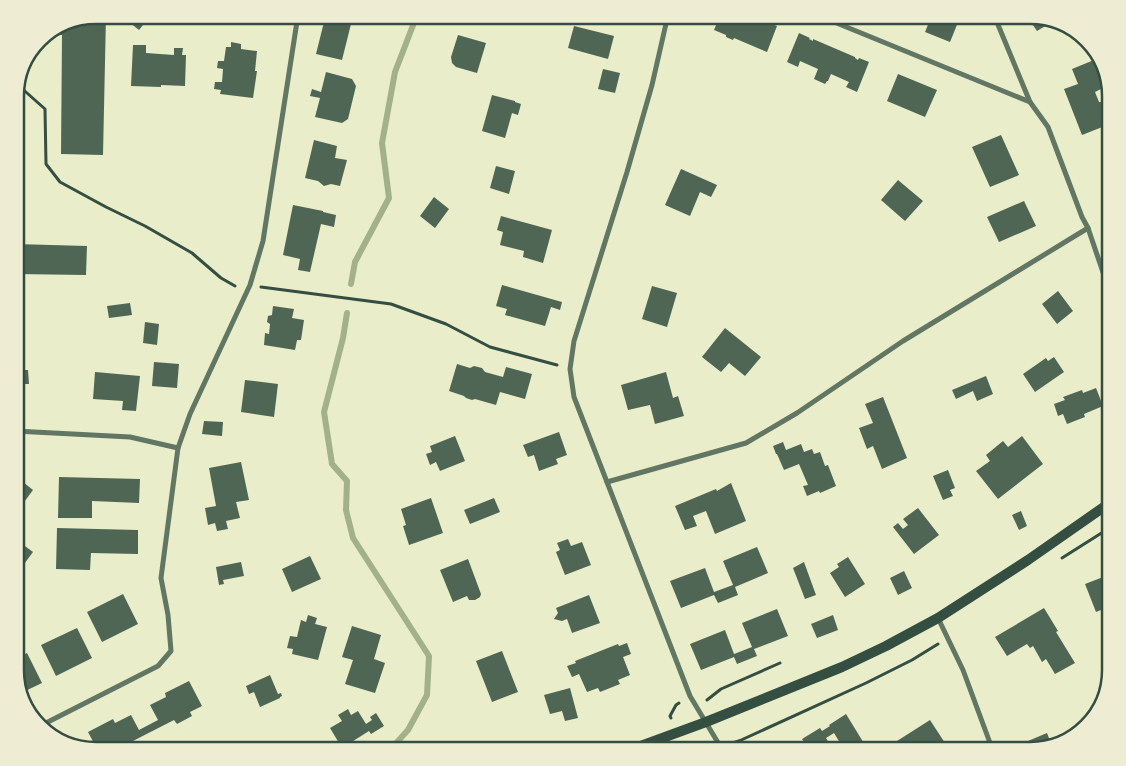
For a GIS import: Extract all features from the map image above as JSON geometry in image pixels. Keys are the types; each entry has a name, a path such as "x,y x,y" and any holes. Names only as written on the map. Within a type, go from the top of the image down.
{"main road":[{"path":"652,742 842,667 886,646 938,618 1028,560 1102,508"}],"street":[{"path":"47,723 158,666 171,651 168,615 160,578 178,448 190,414 250,285 263,241 297,24"},
{"path":"666,24 652,85 627,172 574,341 570,369 574,397 690,696 718,742"},
{"path":"839,24 1030,102"},
{"path":"998,24 1030,102 1048,126 1102,269"},
{"path":"607,482 746,443 797,413 903,341 1088,228"},
{"path":"24,432 130,438 178,448"},
{"path":"938,618 963,670 990,742"}],"path":[{"path":"24,90 45,109 46,164 60,182 192,252 221,278 235,286 250,285 391,304 446,324 490,347 570,369"},
{"path":"721,689 780,663"}],"building":[{"path":"86,24 106,24 103,155 61,154 62,35 57,35"},
{"path":"132,24 144,24 139,30"},
{"path":"324,24 351,24 342,60 316,54"},
{"path":"716,24 772,24 777,26 767,52 734,38 733,40 714,30"},
{"path":"928,24 957,24 950,42 925,32"},
{"path":"1032,24 1046,26 1037,31"},
{"path":"574,26 614,36 608,59 568,48"},
{"path":"799,33 858,60 859,58 869,62 857,92 846,87 849,82 831,74 825,84 814,79 818,69 800,61 798,67 787,62"},
{"path":"458,35 486,43 477,73 456,67 452,63 451,57"},
{"path":"231,42 241,44 241,49 257,51 255,71 257,71 253,98 220,94 221,90 214,89 215,82 222,82 223,69 217,68 218,61 224,61 226,47 231,47"},
{"path":"133,45 146,45 146,53 174,55 174,48 183,48 182,55 186,55 185,86 131,86"},
{"path":"1093,60 1101,82 1101,89 1095,92 1102,104 1102,127 1082,135 1064,89 1078,84 1072,69"},
{"path":"603,69 620,73 615,93 598,89"},
{"path":"326,72 352,79 356,86 348,119 342,123 315,117 320,98 310,96 312,89 321,92"},
{"path":"898,74 937,90 925,117 887,101"},
{"path":"492,95 521,104 518,115 512,113 505,138 482,131"},
{"path":"1001,135 1019,175 990,187 972,147"},
{"path":"314,140 337,146 335,158 347,160 340,186 331,184 324,186 318,181 305,178"},
{"path":"496,166 515,171 509,194 490,188"},
{"path":"681,169 717,185 711,197 700,192 690,216 665,205"},
{"path":"898,180 923,201 905,221 881,200"},
{"path":"434,197 449,209 435,228 420,216"},
{"path":"1024,201 1036,226 999,242 987,217"},
{"path":"293,205 336,215 334,227 321,224 310,272 298,270 300,259 283,255"},
{"path":"501,216 552,230 543,263 523,257 524,251 500,245 503,232 497,230"},
{"path":"24,244 87,246 86,275 24,274"},
{"path":"502,285 562,302 560,310 551,307 545,326 505,315 507,309 496,306"},
{"path":"652,286 677,293 667,327 642,319"},
{"path":"1058,291 1073,311 1057,324 1042,304"},
{"path":"130,303 132,315 109,318 107,306"},
{"path":"273,306 294,309 292,318 304,320 301,340 297,340 295,350 264,345 265,333 269,334 270,324 267,322 268,316 272,315"},
{"path":"145,322 159,324 157,345 143,343"},
{"path":"725,328 761,357 745,376 729,363 721,372 702,357"},
{"path":"1054,357 1064,372 1035,392 1023,374 1046,358 1048,361"},
{"path":"154,362 179,364 177,388 152,386"},
{"path":"457,364 470,368 474,366 482,368 485,372 503,377 506,367 532,374 525,399 500,392 496,405 475,399 472,400 449,391"},
{"path":"24,370 28,370 29,384 25,384 25,399"},
{"path":"95,372 140,376 136,411 122,410 123,401 93,399"},
{"path":"666,372 673,398 678,396 684,416 655,424 650,405 628,410 621,385"},
{"path":"986,376 993,394 977,401 973,391 956,399 952,390"},
{"path":"245,380 278,384 274,417 241,412"},
{"path":"1096,388 1102,406 1084,414 1085,417 1067,424 1063,414 1058,416 1054,404 1065,400 1063,397 1082,390 1083,393"},
{"path":"883,397 907,458 882,469 873,446 867,449 859,428 873,423 865,404"},
{"path":"204,421 223,422 222,436 202,434"},
{"path":"559,432 567,455 556,459 558,464 539,471 534,455 528,457 523,445"},
{"path":"455,436 465,461 440,471 436,462 430,465 426,454 432,452 430,446"},
{"path":"1022,436 1043,464 998,499 976,471 990,461 986,455 1003,441 1008,447"},
{"path":"783,442 786,450 801,444 804,452 812,449 814,454 820,452 825,466 828,465 836,486 807,496 803,486 808,485 799,464 784,470 776,454 773,446"},
{"path":"241,462 249,500 236,502 240,518 226,521 228,529 217,531 215,523 208,525 205,508 216,506 209,468"},
{"path":"948,470 955,488 950,490 953,496 943,500 933,476"},
{"path":"59,477 140,479 139,503 92,501 92,518 58,518"},
{"path":"24,483 33,490 24,502"},
{"path":"731,483 746,521 715,534 706,511 693,516 697,526 685,530 675,506 716,489 717,491"},
{"path":"431,498 443,533 409,545 403,526 406,525 401,509"},
{"path":"494,498 500,512 470,524 464,510"},
{"path":"918,508 939,535 914,554 893,527 898,523 903,529 908,525 903,519"},
{"path":"1021,511 1027,526 1019,530 1012,515"},
{"path":"57,528 138,530 138,554 91,553 90,570 56,569"},
{"path":"568,539 571,546 582,542 591,565 565,575 556,552 560,550 557,543"},
{"path":"24,545 33,552 24,564"},
{"path":"757,547 768,573 735,587 738,595 718,603 714,595 681,608 670,581 705,568 714,592 733,585 723,561"},
{"path":"310,556 321,579 292,592 282,569"},
{"path":"848,557 865,584 845,597 830,573 839,567 837,564"},
{"path":"468,559 481,594 480,597 475,600 469,600 467,596 453,602 440,570"},
{"path":"241,562 244,576 223,580 224,584 219,585 216,567"},
{"path":"804,562 816,595 805,599 793,568"},
{"path":"904,571 912,588 898,595 890,578"},
{"path":"1102,577 1102,610 1096,612 1085,584"},
{"path":"123,594 138,624 102,642 87,612"},
{"path":"589,595 600,623 572,633 567,619 562,621 554,619 558,613 556,608"},
{"path":"1044,608 1075,663 1055,674 1046,659 1042,662 1033,646 1030,648 1027,644 1007,656 995,637"},
{"path":"777,609 788,636 754,649 757,656 737,664 734,657 701,670 690,644 725,630 734,654 752,647 742,623"},
{"path":"308,615 317,618 315,624 327,627 318,660 292,654 293,649 287,648 290,636 297,637 301,620 306,622"},
{"path":"833,615 838,630 817,638 811,624"},
{"path":"352,626 381,635 374,659 385,663 375,693 345,684 353,660 342,657"},
{"path":"77,628 92,658 56,676 41,645"},
{"path":"627,643 631,654 623,657 630,675 618,680 620,684 600,692 598,688 587,692 579,674 572,677 567,666 576,663 575,661 618,644 619,646"},
{"path":"502,651 518,692 492,702 476,661"},
{"path":"27,653 42,683 27,690 24,675 24,654"},
{"path":"270,675 278,694 281,693 282,696 260,707 254,692 249,694 246,686"},
{"path":"189,681 202,706 190,712 192,716 177,724 174,720 131,742 93,742 88,732 113,719 115,723 131,715 139,730 158,720 150,705 166,697 165,693"},
{"path":"570,688 578,718 565,721 562,711 550,714 544,695"},
{"path":"348,709 351,715 358,711 366,724 372,720 370,717 376,713 384,726 371,734 369,731 352,742 338,742 330,728 342,721 338,715"},
{"path":"846,714 863,742 840,742 834,733 826,738 828,742 804,742 802,739 820,728 822,731"},
{"path":"930,720 944,742 898,742"},
{"path":"1047,733 1049,739 1044,741 1028,741"}],"waterway":[{"path":"351,284 355,262 389,198 382,143 395,72 414,24"},
{"path":"347,313 343,338 324,412 332,464 347,481 346,510 353,538 429,656 427,695 408,730 397,742"}]}
